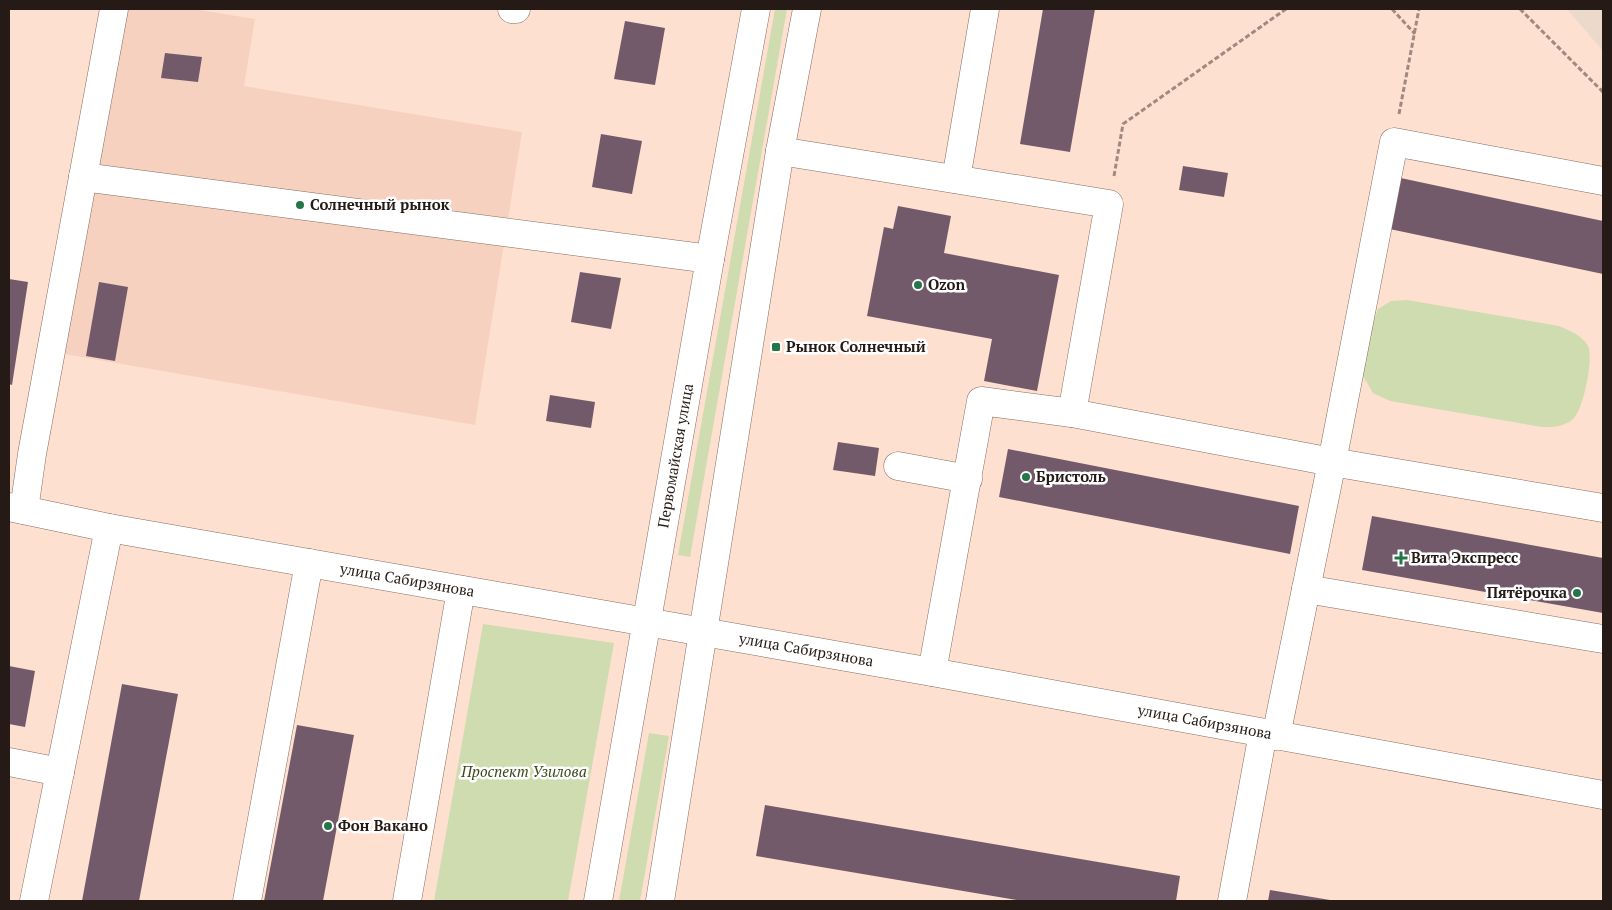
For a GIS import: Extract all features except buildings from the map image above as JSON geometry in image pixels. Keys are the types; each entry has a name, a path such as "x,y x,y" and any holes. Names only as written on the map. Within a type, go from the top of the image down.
{"street":[{"path":"16,508 34,444 114,9"},
{"name":"Первомайская улица","path":"598,901 710,259 756,9"},
{"path":"660,901 780,151 807,9"},
{"path":"956,179 985,9"},
{"path":"1232,901 1269,735 1306,589 1394,142 1603,181"},
{"path":"780,151 1109,204 1072,413"},
{"path":"83,177 710,259"},
{"path":"932,672 981,401 1072,413 1332,462 1603,508"},
{"path":"898,466 968,479"},
{"name":"улица Сабирзянова","path":"16,508 109,528 932,672 1269,735 1603,794"},
{"path":"34,901 109,528"},
{"path":"247,901 309,563"},
{"path":"1306,589 1603,639"},
{"path":"407,901 461,590"},
{"path":"9,762 60,772"}],"path":[{"path":"1109,204 1122,124 1286,9"},
{"path":"1392,9 1414,34"},
{"path":"1394,142 1419,9"},
{"path":"1520,9 1603,92"}],"shaded area":[{"name":"Солнечный рынок","path":"126,9 194,9 255,19 244,86 522,132 475,425 64,354"},
{"path":"1567,9 1603,9 1603,51"}],"green space":[{"path":"775,9 787,9 690,557 678,555"},
{"path":"1407,300 1559,326 1579,336 1588,346 1590,362 1583,397 1576,415 1565,424 1554,427 1542,427 1390,401 1373,393 1363,376 1365,357 1378,309 1391,301"},
{"name":"Проспект Узилова","path":"483,624 614,643 568,901 434,901"},
{"path":"649,733 669,736 640,901 619,901"}],"place":[{"name":"Солнечный рынок","path":"300,205"},
{"name":"Ozon","path":"918,285"},
{"name":"Рынок Солнечный","path":"776,347"},
{"name":"Бристоль","path":"1026,477"},
{"name":"Вита Экспресс","path":"1401,558"},
{"name":"Пятёрочка","path":"1577,593"},
{"name":"Фон Вакано","path":"328,826"}]}
